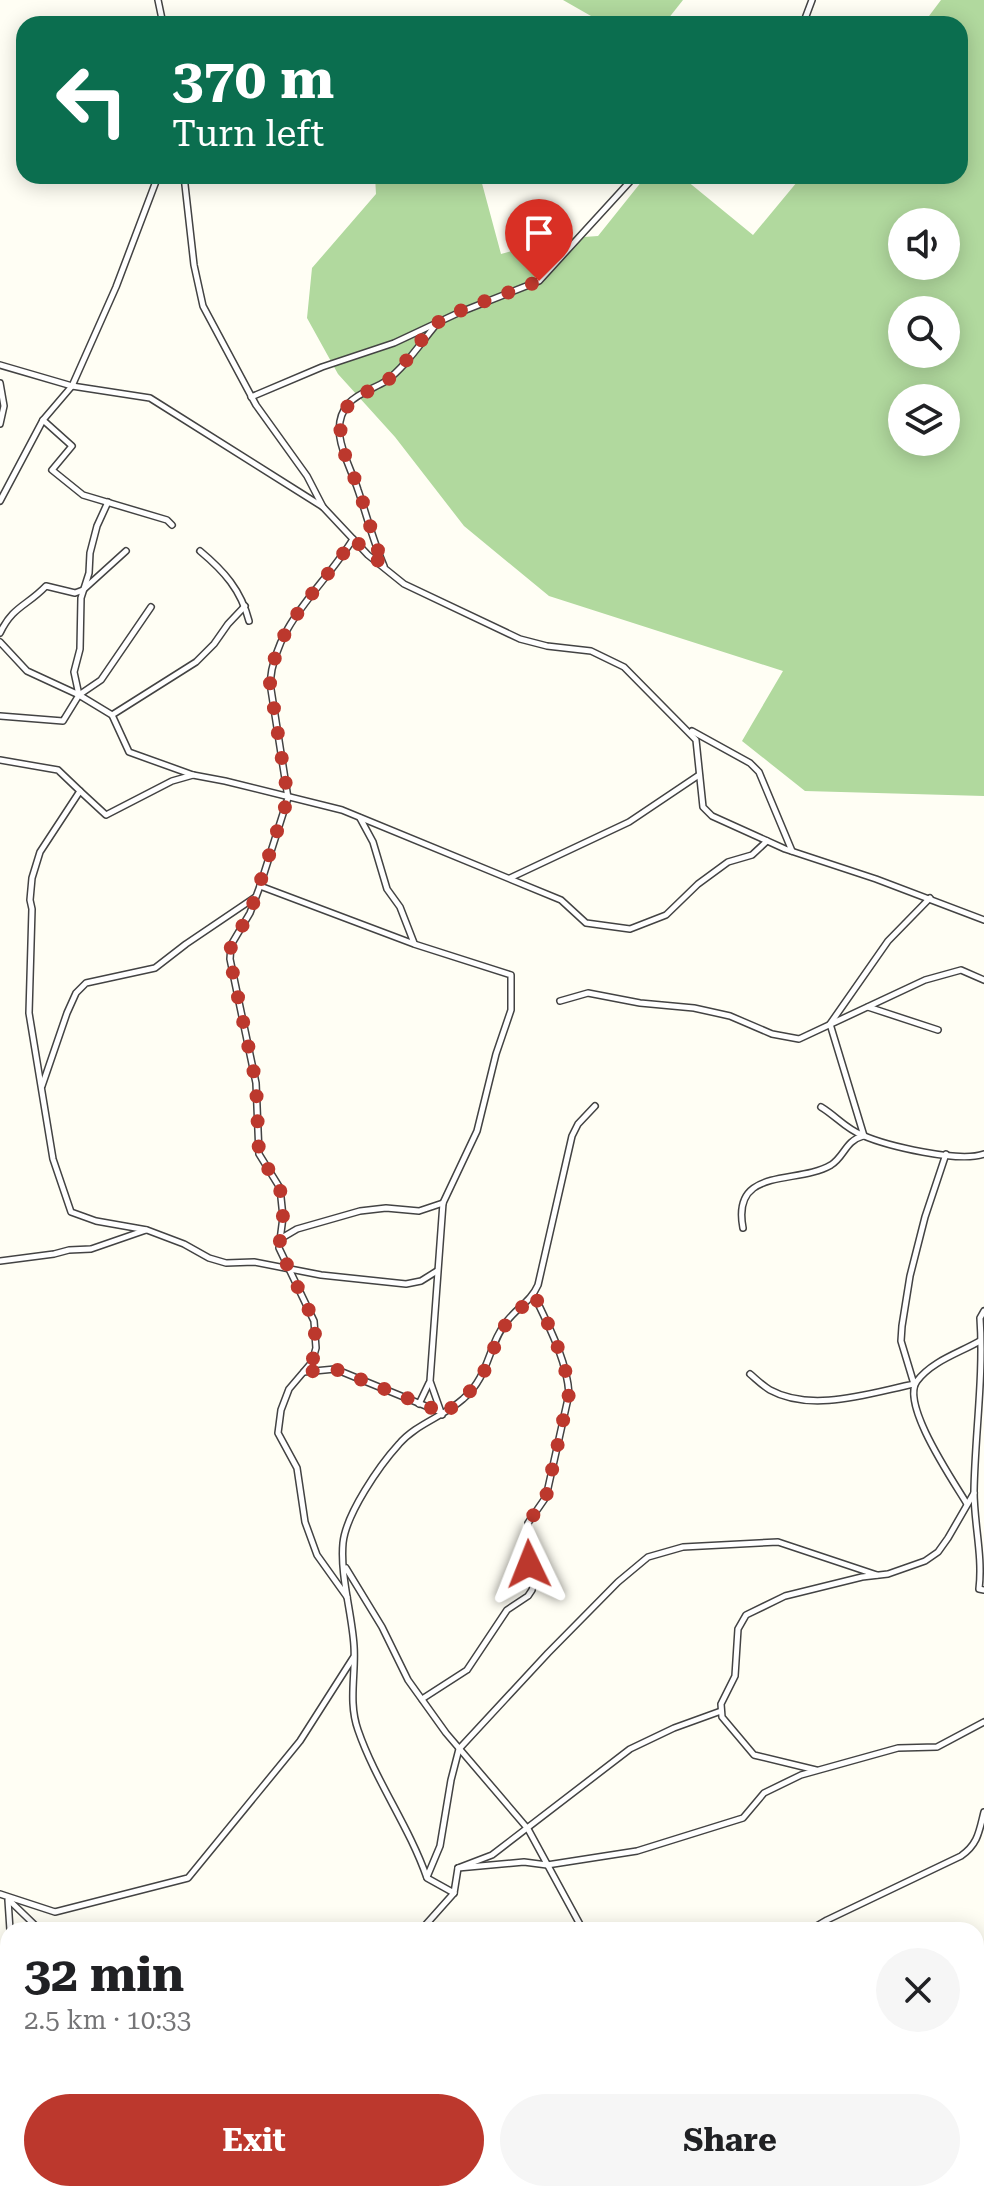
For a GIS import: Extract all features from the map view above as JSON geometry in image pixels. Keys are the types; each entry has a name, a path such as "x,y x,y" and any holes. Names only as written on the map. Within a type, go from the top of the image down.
{"street":[{"path":"0,501 43,420 72,386 116,287 155,184"},
{"path":"185,184 194,265 203,306 251,397 307,476 323,507"},
{"path":"251,397 322,367 394,343 539,281 628,184"},
{"path":"384,566 357,484 345,460 340,438 341,418 350,402 394,374 438,323"},
{"path":"0,365 72,386 150,398 323,507 353,539 404,584 520,639 547,646 591,651 624,667 696,740 703,807 712,816 792,851 930,898 984,920"},
{"path":"0,383 4,406 0,424"},
{"path":"43,420 72,446 52,470 83,495 167,520 172,525"},
{"path":"79,695 74,672 80,649 81,598 97,526 108,502"},
{"path":"347,1597 317,1555 305,1522 297,1468 278,1433 281,1410 289,1389 312,1362 316,1348 314,1321 279,1248 283,1217 280,1188 259,1154 256,1083 230,959 231,945 250,913 288,798 270,683 272,666 291,621 341,559 353,539"},
{"path":"0,633 8,616 46,586 75,593 83,590 126,551"},
{"path":"200,551 228,576 245,606 249,621"},
{"path":"112,715 196,662 245,606"},
{"path":"0,716 63,721 79,695 101,680 151,607"},
{"path":"0,642 27,671 79,695 112,715 129,752 193,775 323,805 360,818 561,900 586,923 630,929 666,915 717,869 730,861 749,857 767,841"},
{"path":"687,728 750,763 759,772 792,851"},
{"path":"0,760 58,770 106,815 172,781 193,775"},
{"path":"510,878 629,822 700,774"},
{"path":"80,791 40,852 32,878 29,1013 53,1159 71,1212 96,1221 147,1230 217,1261 254,1262 321,1275 406,1284 421,1281 437,1271"},
{"path":"360,818 373,842 387,889 406,920 414,944"},
{"path":"260,886 414,944 511,975 511,1010 496,1054 477,1131 443,1203 430,1381 440,1413"},
{"path":"42,1087 67,1013 76,993 86,983 155,968 256,897"},
{"path":"830,1024 888,941 930,898"},
{"path":"560,1001 588,993 640,1003 694,1008 730,1016 772,1034 799,1039 913,985 951,972 961,970 984,980"},
{"path":"867,1007 938,1030"},
{"path":"830,1024 864,1136"},
{"path":"454,1893 427,1878 419,1853 375,1774 356,1726 352,1689 354,1657 343,1543 365,1492 393,1450 410,1432 464,1398 490,1361 499,1332 534,1294 572,1136 578,1124 595,1106"},
{"path":"821,1107 839,1118 846,1127 864,1136 946,1154 976,1157 984,1154"},
{"path":"743,1228 740,1211 744,1198 755,1187 832,1164 849,1142 864,1136"},
{"path":"946,1154 910,1276 901,1341 929,1445 967,1504"},
{"path":"280,1239 297,1229 360,1211 386,1208 419,1211 443,1203"},
{"path":"0,1261 91,1249 147,1230"},
{"path":"422,1699 467,1670 507,1610 532,1590 534,1582 529,1564 528,1523 546,1497 569,1394 569,1384 552,1333 534,1294"},
{"path":"984,1311 980,1318 974,1493 984,1598"},
{"path":"750,1374 769,1390 797,1400 822,1402 914,1384 938,1362 981,1340"},
{"path":"304,1372 335,1369 440,1413"},
{"path":"419,1404 430,1381"},
{"path":"976,1442 984,1434"},
{"path":"817,1771 754,1755 722,1717 721,1704 735,1676 738,1629 746,1615 785,1596 925,1561 938,1552 974,1493"},
{"path":"427,1878 440,1846 459,1749 548,1653 648,1557 683,1547 778,1542 877,1575"},
{"path":"345,1565 382,1627 408,1680 459,1749 528,1829 579,1922"},
{"path":"8,1899 55,1912 188,1878 300,1741 354,1657"},
{"path":"458,1868 492,1855 630,1749 674,1728 721,1711"},
{"path":"458,1868 524,1862 547,1865 637,1851 743,1818 773,1787 898,1748 937,1747 984,1722"},
{"path":"826,1922 961,1856 981,1837 984,1812"},
{"path":"428,1922 454,1893 458,1868"},
{"path":"0,1894 32,1922"},
{"path":"8,1899 9,1922"}],"green space":[{"path":"563,0 683,0 670,16 591,16"},
{"path":"941,0 984,0 984,796 805,791 742,741 783,671 549,596 464,526 395,437 338,374 307,318 312,268 376,194 375,184 482,184 501,254 555,239 598,236 640,184 691,184 753,235 795,184 968,184 968,16 929,16"}],"route":[{"path":"529,1564 528,1523 546,1497 569,1394 569,1384 552,1333 534,1294 499,1332 490,1361 478,1382 442,1415 439,1411 335,1369 304,1372 312,1362 316,1348 314,1321 279,1248 283,1217 280,1188 261,1161 257,1146 256,1083 230,959 231,945 250,913 288,798 270,683 278,648 291,621 341,559 353,539 384,566 357,484 345,460 340,438 341,418 350,402 388,380 438,323 539,281"}]}
